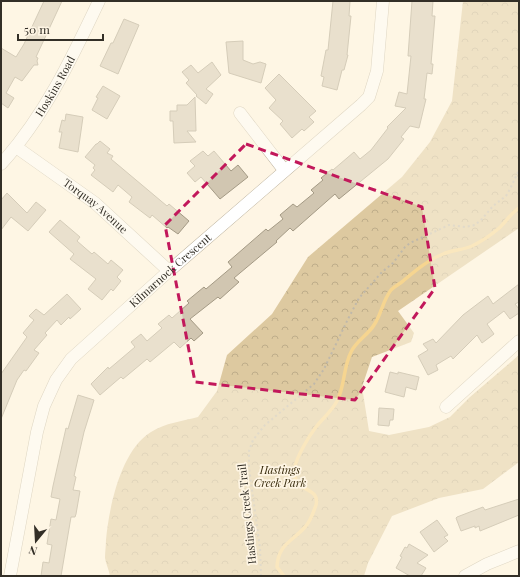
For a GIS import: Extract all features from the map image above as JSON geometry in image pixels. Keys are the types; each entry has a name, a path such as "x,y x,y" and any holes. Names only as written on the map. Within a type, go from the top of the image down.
{"street":[{"name":"Hoskins Road","path":"1,164 16,147 42,112 99,1"},
{"name":"Kilmarnock Crescent","path":"10,576 37,432 44,406 56,380 71,359 169,270 361,105 369,96 377,71 383,1"},
{"path":"240,113 284,170"},
{"name":"Torquay Avenue","path":"16,147 95,203 169,270"},
{"path":"446,407 519,341"},
{"path":"465,576 487,564 519,551"}],"path":[{"name":"Hastings Creek Trail","path":"260,576 260,548 248,468 249,450 253,440 265,425 314,384 324,370 359,298 382,272 393,263 405,247 410,243 449,225 465,227 475,225 493,206 506,196 519,170"}],"highlighted area":[{"path":"246,144 422,207 435,288 355,400 195,382 165,225"}],"green space":[{"name":"Hastings Creek Park","path":"463,1 519,1 519,228 398,311 414,333 411,342 372,357 362,387 369,431 389,435 429,427 450,417 470,397 519,355 519,462 483,489 439,498 392,516 368,563 364,576 110,576 105,558 106,540 110,512 118,480 124,465 141,440 151,432 168,424 198,417 217,391 227,355 272,314 308,257 402,177 430,142 452,101"}],"building":[{"path":"44,1 62,1 36,57 38,58 38,65 34,65 22,81 15,77 6,93 14,98 8,108 1,103 1,48 16,57 24,44"},
{"path":"333,1 350,1 349,16 351,16 348,55 344,70 342,70 337,90 322,86 324,77 321,76 326,50 328,50"},
{"path":"412,1 433,1 432,16 435,16 431,64 433,64 432,74 427,73 424,99 426,99 419,128 410,126 401,137 404,139 388,159 339,199 335,194 293,231 290,228 276,241 277,242 234,278 239,282 220,299 218,297 190,319 203,333 194,341 191,338 180,348 174,342 150,362 147,359 123,379 121,377 100,395 91,384 108,367 109,369 135,347 131,342 141,334 147,341 162,328 158,324 169,315 172,318 189,303 187,301 204,287 206,289 232,267 228,262 266,229 268,231 283,219 280,215 293,204 297,207 314,193 311,190 323,180 321,178 354,152 360,159 371,150 388,128 387,127 406,108 395,106 399,92 407,94 411,56 408,56"},
{"path":"124,19 139,25 118,74 100,66"},
{"path":"243,41 243,60 253,64 260,62 266,64 261,83 229,73 226,42"},
{"path":"212,62 221,75 206,89 213,94 206,104 196,96 197,95 186,83 189,80 182,72 191,65 198,73"},
{"path":"279,74 316,111 309,117 314,122 304,131 302,129 292,138 280,124 283,121 269,108 276,100 265,88"},
{"path":"103,86 120,96 107,119 92,110 98,98 96,97"},
{"path":"195,97 196,131 187,131 196,142 174,143 173,121 170,121 170,111 177,111 177,105 187,105"},
{"path":"66,114 83,117 78,152 59,148 62,132 59,132 62,120 65,121"},
{"path":"100,141 110,149 107,153 113,156 111,159 167,206 169,204 189,221 178,234 168,227 167,228 152,215 150,218 129,202 132,197 118,185 113,192 91,175 95,170 93,168 95,165 85,157"},
{"path":"203,151 208,156 214,151 231,171 238,165 248,177 220,199 201,177 195,182 187,173 195,166 190,161"},
{"path":"7,193 27,213 36,202 46,210 28,231 11,217 1,230 1,200"},
{"path":"60,220 80,237 77,241 92,254 94,252 108,264 111,260 123,270 117,277 121,281 113,291 111,289 102,300 88,289 96,279 70,259 74,254 49,232"},
{"path":"519,284 519,302 515,304 519,309 519,313 510,319 504,311 487,324 494,334 482,343 477,335 453,359 451,356 436,365 438,370 428,375 418,356 428,350 423,344 433,339 436,343 463,315 488,296 493,304"},
{"path":"67,294 81,309 70,319 69,317 61,325 57,320 45,333 47,335 34,350 39,353 26,371 24,370 17,380 1,419 1,374 27,337 23,333 34,320 29,316 36,309 44,315"},
{"path":"390,372 398,374 398,372 419,377 416,390 406,387 404,397 385,392"},
{"path":"78,395 94,400 84,432 74,476 76,477 73,490 80,491 76,514 75,517 71,517 61,576 41,576 43,562 49,563 52,545 47,544 51,519 56,520 60,499 51,497 53,486 66,428 68,429"},
{"path":"379,408 394,409 393,420 390,420 389,426 378,425"},
{"path":"519,499 519,515 480,531 479,526 475,528 475,526 461,531 456,518 457,517 483,507 485,510"},
{"path":"437,520 448,535 444,537 448,541 434,552 420,532"},
{"path":"409,544 428,555 417,563 426,568 421,576 410,576 396,568 402,557 400,556 405,547 407,548"}],"waterway":[{"path":"284,576 277,567 280,553 286,544 307,525 312,517 316,505 314,494 297,482 295,476 296,462 316,427 333,408 337,401 340,395 348,358 353,348 374,325 391,290 437,256 472,246 485,238 498,229 519,208"}]}
